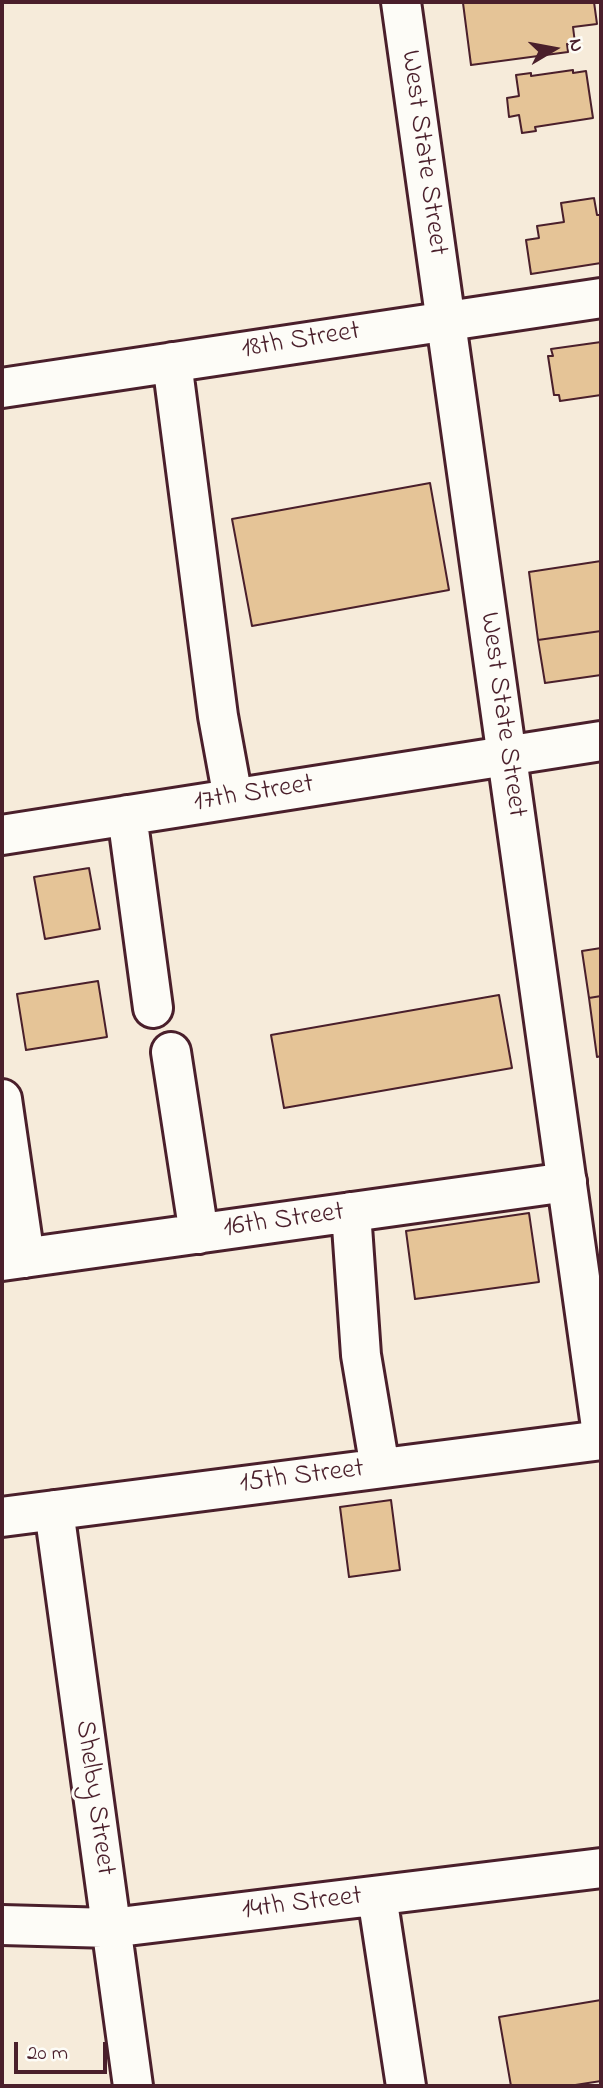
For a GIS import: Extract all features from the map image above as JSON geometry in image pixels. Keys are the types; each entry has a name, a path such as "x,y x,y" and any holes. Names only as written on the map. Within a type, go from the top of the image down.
{"street":[{"name":"West State Street","path":"401,2 601,1427"},
{"name":"18th Street","path":"2,388 601,298"},
{"path":"172,362 218,716 233,798"},
{"name":"17th Street","path":"2,835 601,741"},
{"path":"127,815 153,1008"},
{"path":"171,1052 199,1234"},
{"path":"2,1099 13,1260"},
{"name":"16th Street","path":"13,1260 567,1182"},
{"path":"351,1212 361,1355 380,1468"},
{"name":"15th Street","path":"2,1517 601,1440"},
{"name":"Shelby Street","path":"54,1510 133,2086"},
{"name":"14th Street","path":"2,1925 111,1928 601,1868"},
{"path":"377,1896 406,2086"}],"building":[{"path":"594,2 597,24 573,27 575,43 567,44 568,52 471,65 463,3"},
{"path":"573,70 573,73 586,71 593,118 535,127 536,131 522,133 519,115 509,117 507,98 519,96 516,75 531,73 531,76"},
{"path":"594,198 597,215 601,215 601,263 531,274 526,240 539,238 537,226 564,222 561,203"},
{"path":"601,342 601,395 560,401 559,395 554,395 548,356 553,356 551,349"},
{"path":"430,483 449,590 252,626 232,519"},
{"path":"601,561 601,631 538,640 529,572"},
{"path":"601,631 601,675 545,683 538,640"},
{"path":"89,868 100,929 45,939 34,877"},
{"path":"601,948 601,996 589,998 582,951"},
{"path":"98,981 107,1037 26,1050 17,994"},
{"path":"499,995 512,1068 284,1108 271,1035"},
{"path":"601,996 601,1056 597,1057 589,998"},
{"path":"529,1213 539,1282 415,1299 406,1231"},
{"path":"391,1500 400,1570 349,1577 340,1507"},
{"path":"601,2000 601,2081 569,2086 511,2086 499,2017"}]}
